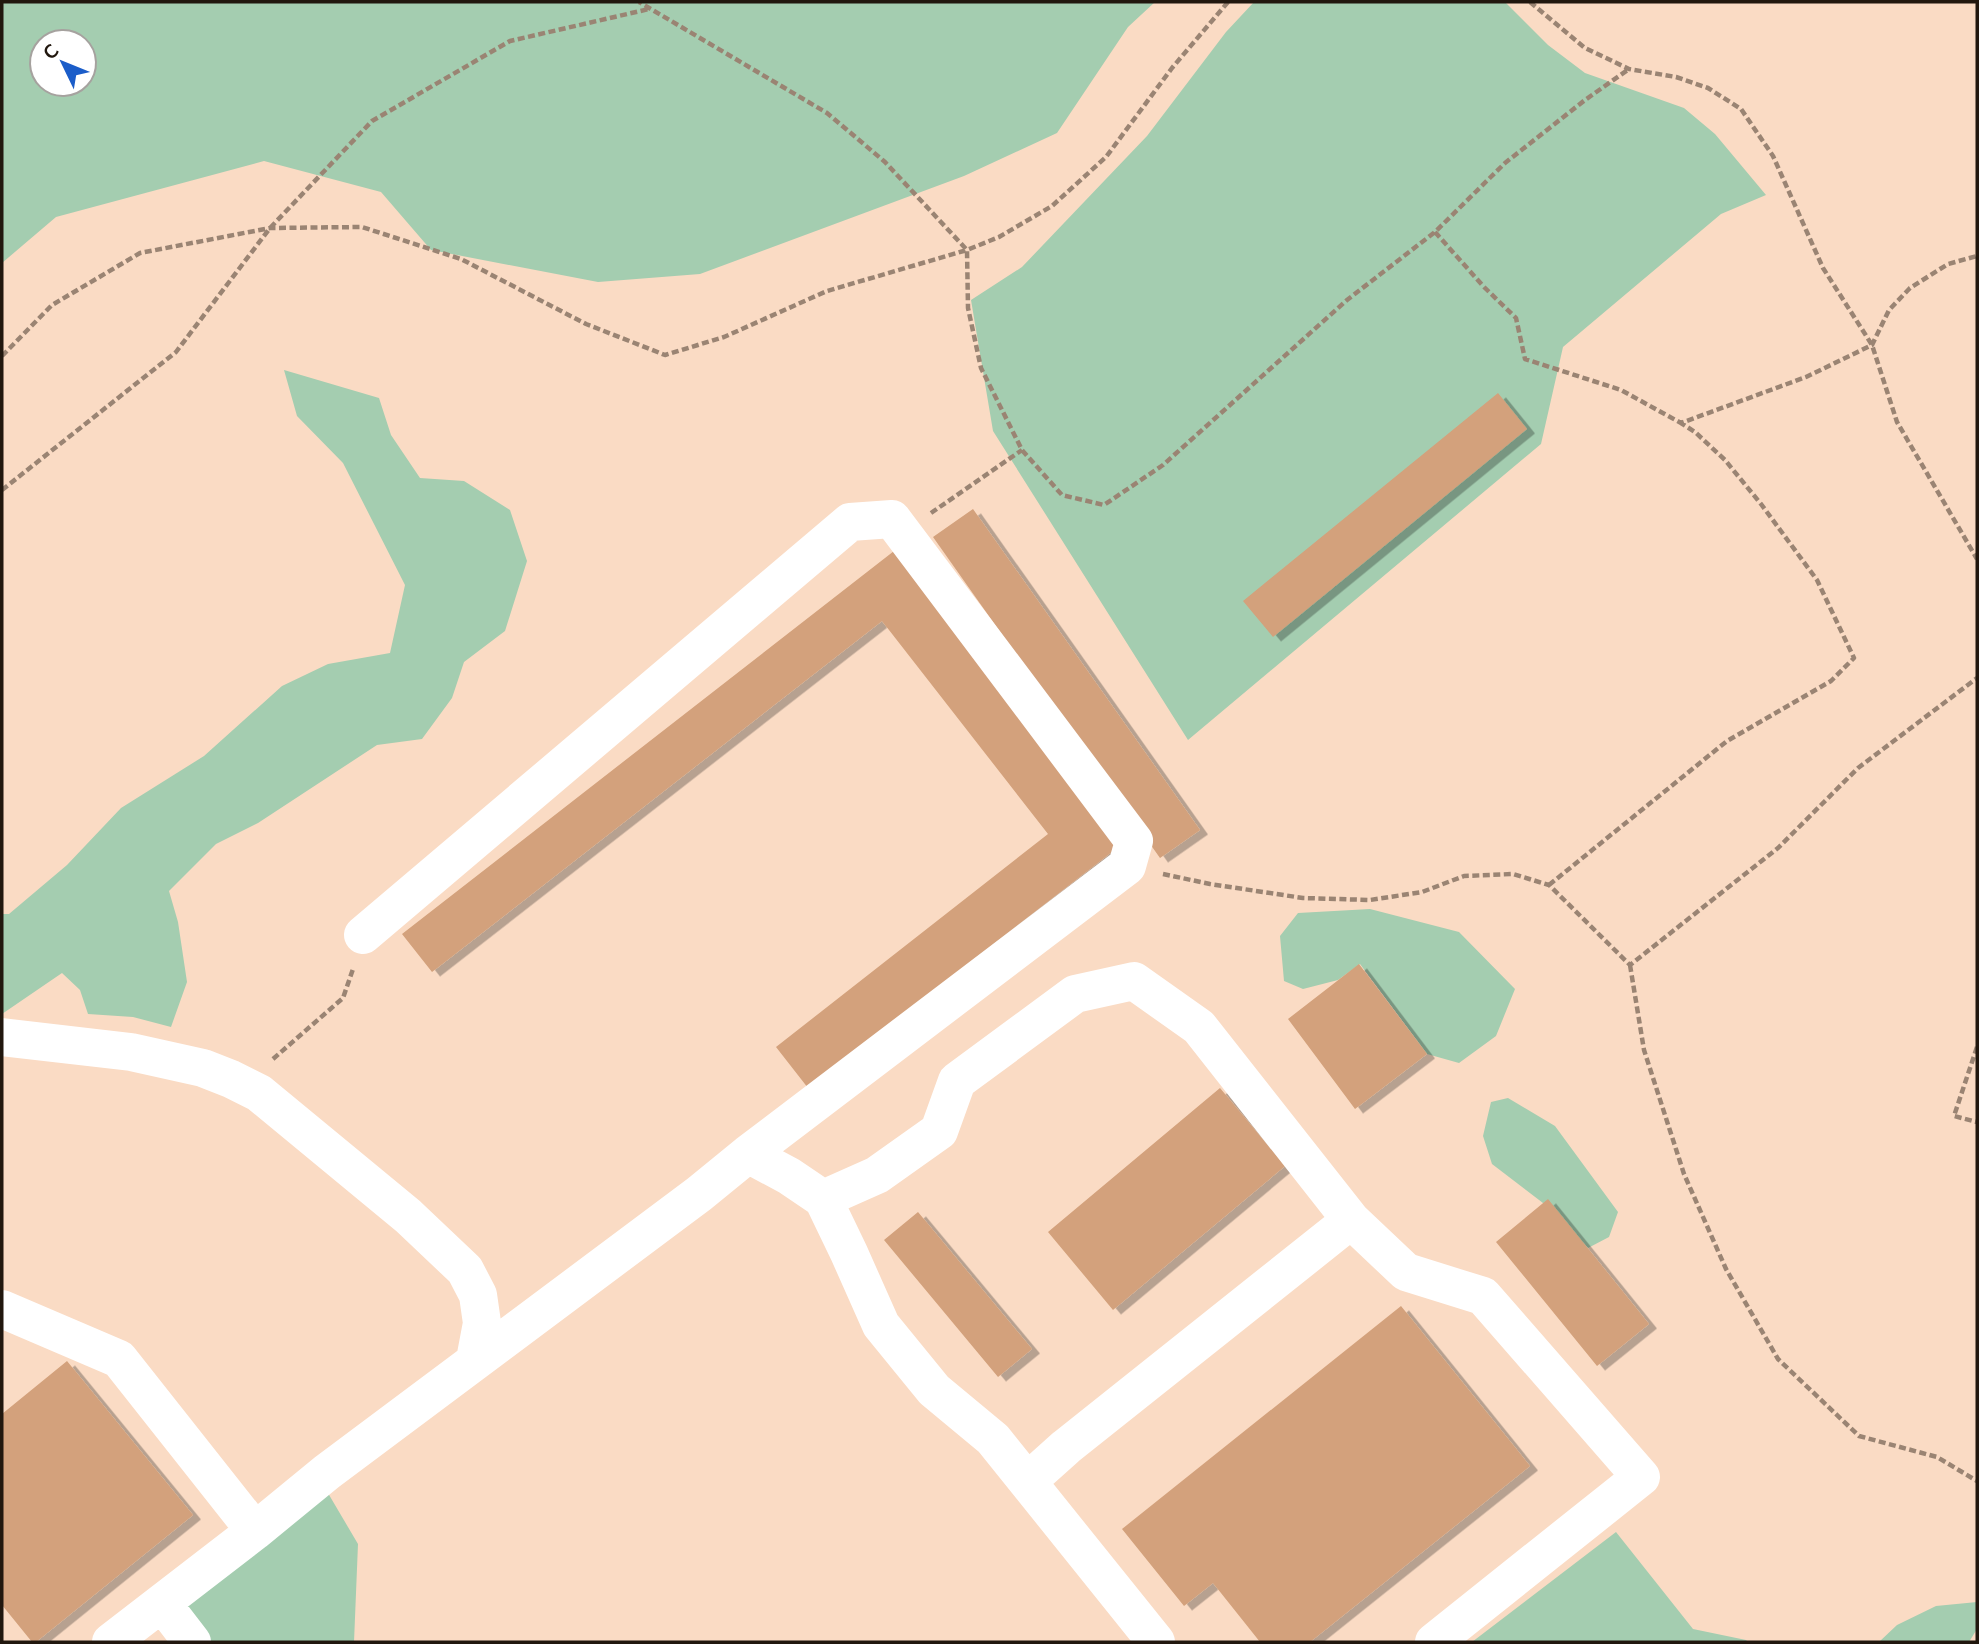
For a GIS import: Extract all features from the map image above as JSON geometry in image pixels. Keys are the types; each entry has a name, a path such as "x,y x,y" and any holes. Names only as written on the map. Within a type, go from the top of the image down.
{"street":[{"path":"111,1642 327,1472 699,1194 1127,866 1134,841 892,519 850,522 363,935"},
{"path":"823,1199 877,1175 939,1131 957,1081 1075,994 1134,981 1199,1027 1351,1220 1406,1272 1483,1296 1641,1477 1434,1642"},
{"path":"2,1037 131,1052 203,1068 259,1093 397,1207 465,1270 478,1295 482,1324 475,1360"},
{"path":"748,1154 789,1176 823,1199 881,1325 934,1390 992,1439 1156,1642"},
{"path":"1028,1481 1066,1447 1351,1220"},
{"path":"2,1309 119,1359 255,1531"},
{"path":"150,1642 162,1603"},
{"path":"162,1603 192,1642"}],"path":[{"path":"639,2 827,113 885,162 967,250 968,307 981,368 1022,450 1062,495 1104,505 1163,465 1347,300 1435,232 1505,163 1629,69"},
{"path":"2,356 52,305 140,253 271,228 362,228 373,231 461,260 586,324 664,355 724,337 827,291 967,250 999,237 1052,206 1106,157 1172,68 1228,2"},
{"path":"1530,2 1585,48 1629,69 1676,77 1708,88 1741,109 1773,156 1823,268 1872,345 1897,422 1977,559"},
{"path":"2,490 176,352 271,228 372,121 510,41 650,9"},
{"path":"1435,232 1516,318 1525,359 1621,390 1695,432 1725,460 1817,580 1854,658 1831,681 1727,741 1549,886"},
{"path":"1681,424 1806,377 1872,345 1889,310 1910,288 1948,264 1977,256"},
{"path":"902,533 1022,450"},
{"path":"1630,965 1778,848 1857,768 1977,678"},
{"path":"1127,866 1210,884 1303,898 1370,900 1422,892 1464,876 1513,874 1549,886 1630,965 1644,1050 1684,1174 1726,1269 1778,1359 1859,1436 1937,1457 1977,1481"},
{"path":"243,1085 344,998 363,935"},
{"path":"1977,1047 1954,1115 1977,1122"}],"green space":[{"path":"2,2 1155,2 1128,27 1057,133 964,176 700,274 598,282 431,250 381,192 264,161 56,217 2,263"},
{"path":"1254,2 1505,2 1548,45 1585,73 1684,108 1715,134 1766,195 1721,214 1563,347 1541,444 1188,740 993,431 971,300 1022,267 1147,136 1226,32"},
{"path":"284,370 379,398 391,435 420,478 464,481 510,510 527,561 505,631 464,662 452,698 422,739 377,745 258,823 216,844 169,891 178,922 187,982 171,1027 133,1017 88,1014 80,990 62,973 2,1014 2,914 9,914 67,865 121,808 204,756 282,686 328,664 390,653 405,585 343,463 297,416"},
{"path":"1370,909 1459,932 1515,989 1496,1036 1459,1063 1427,1054 1360,964 1338,980 1303,989 1284,981 1280,936 1298,913"},
{"path":"1508,1098 1555,1126 1618,1212 1609,1237 1588,1248 1543,1203 1492,1164 1483,1136 1491,1102"},
{"path":"325,1488 358,1544 354,1642 211,1642 183,1607"},
{"path":"1616,1532 1693,1629 1748,1642 1472,1642"},
{"path":"1977,1602 1977,1629 1969,1642 1879,1642 1897,1625 1936,1606"}],"building":[{"path":"1498,393 1527,429 1273,637 1243,601"},
{"path":"973,509 1200,830 1160,858 933,537"},
{"path":"894,551 1122,844 808,1088 776,1047 1048,834 882,621 432,972 402,934"},
{"path":"1359,964 1427,1054 1355,1109 1288,1019"},
{"path":"1220,1088 1285,1166 1113,1310 1048,1232"},
{"path":"1548,1199 1649,1324 1597,1366 1496,1242"},
{"path":"918,1212 1032,1349 998,1377 884,1240"},
{"path":"1401,1306 1530,1466 1310,1642 1260,1642 1213,1583 1184,1606 1122,1529"},
{"path":"67,1361 193,1515 36,1642 32,1642 2,1605 2,1414"}]}
